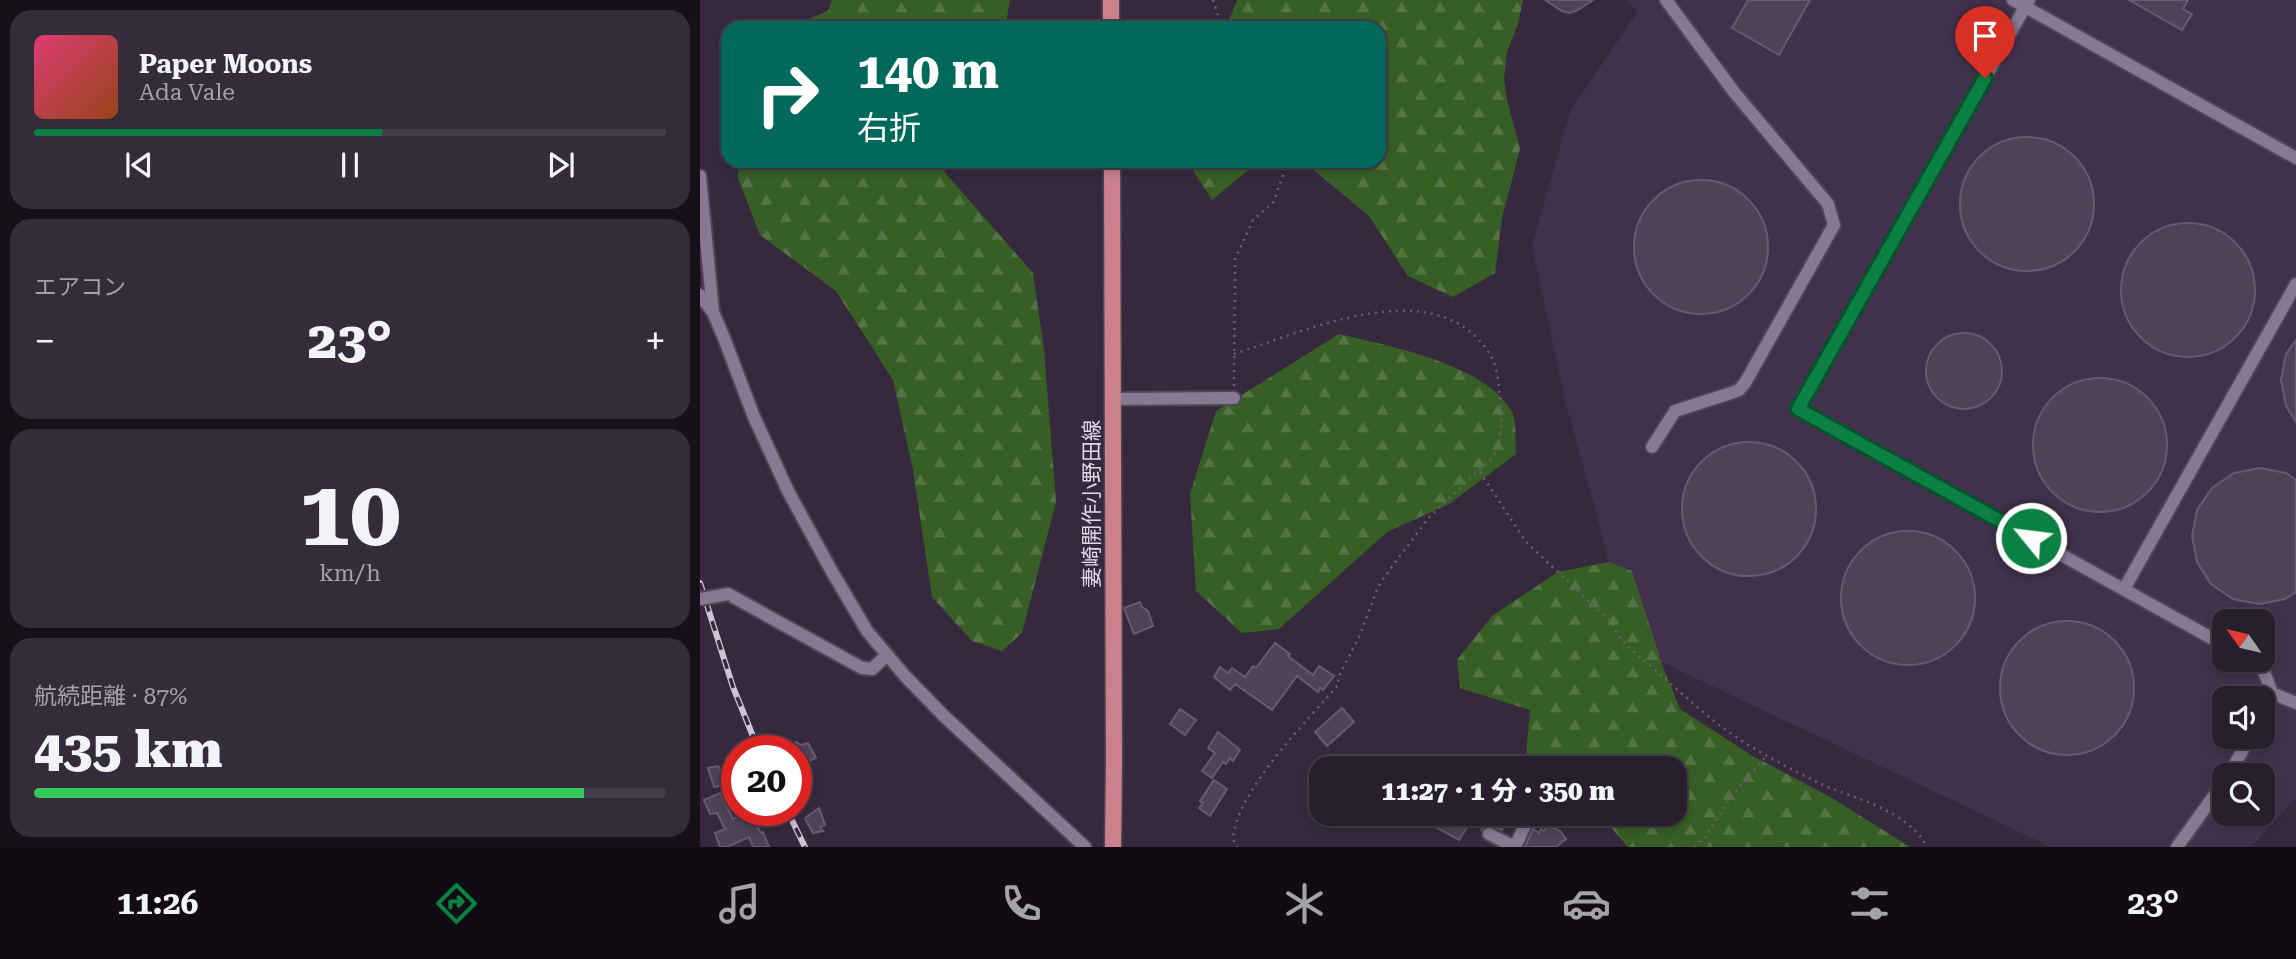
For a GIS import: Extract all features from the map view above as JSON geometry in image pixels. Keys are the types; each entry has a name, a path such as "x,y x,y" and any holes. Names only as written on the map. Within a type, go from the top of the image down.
{"main road":[{"path":"1111,0 1111,21"},
{"name":"妻崎開作小野田線","path":"1112,168 1113,847"}],"street":[{"path":"1652,447 1675,411 1739,390 1745,383 1834,225 1828,204 1734,92 1666,0"},
{"path":"2212,638 1798,409 2022,2 2296,158"},
{"path":"700,176 713,312 754,417 788,491 861,621 887,655 944,716 1085,847"},
{"path":"2124,589 2296,284"},
{"path":"700,295 713,312"},
{"path":"1112,399 1234,398"},
{"path":"700,599 728,594 862,668 872,669 887,655"},
{"path":"2275,694 2296,703"},
{"path":"2177,847 2212,799"},
{"path":"1489,834 1515,847 1525,826"}],"path":[{"path":"1213,0 1220,21"},
{"path":"1234,398 1235,260 1253,219 1273,203 1286,168"},
{"path":"1234,354 1358,314 1405,310 1436,315 1470,331 1485,345 1497,366 1503,432 1492,458 1430,516 1383,580 1338,678 1339,684 1270,766 1238,816 1233,839 1237,847"},
{"path":"1479,471 1526,542 1611,622 1618,638 1724,728 1820,783 1885,810 1909,826 1927,847"},
{"path":"1694,847 1705,838 1730,798 1768,755"}],"shaded area":[{"path":"1625,0 2296,0 2296,798 2275,821 2275,763 2212,763 2212,826 2270,826 2251,847 2051,847 1626,645 1602,534 1566,404 1532,246 1570,112 1638,11"}],"green space":[{"path":"832,0 1010,0 1006,21 804,21 828,11"},
{"path":"1237,0 1523,0 1518,24 1507,52 1504,79 1520,149 1502,218 1495,273 1453,297 1408,276 1369,216 1311,168 1386,168 1386,21 1229,21"},
{"path":"738,168 943,168 1033,273 1044,350 1056,502 1022,633 1002,651 972,641 932,597 913,470 893,380 836,291 760,235 738,178"},
{"path":"1191,168 1251,168 1212,200"},
{"path":"1339,334 1409,351 1459,369 1481,381 1499,395 1514,416 1516,454 1449,504 1387,532 1279,629 1242,633 1196,591 1190,494 1216,411"},
{"path":"1609,562 1632,571 1663,667 1680,709 1751,755 1832,798 1910,847 1628,847 1610,826 1687,826 1687,756 1526,756 1530,710 1460,688 1457,660 1492,616 1558,572"}],"building":[{"path":"1545,0 1593,0 1569,13"},
{"path":"1748,0 1810,0 1779,55 1732,28"},
{"path":"2129,0 2188,0 2183,9 2192,14 2182,30"},
{"path":"2027,137 2053,142 2074,157 2089,178 2094,204 2089,230 2074,251 2053,266 2027,271 2001,266 1980,251 1965,230 1960,204 1965,178 1980,157 2001,142"},
{"path":"1701,180 1727,185 1748,200 1763,221 1768,247 1763,273 1748,294 1727,309 1701,314 1675,309 1654,294 1639,273 1634,247 1639,221 1654,200 1675,185"},
{"path":"2188,223 2214,228 2235,243 2250,264 2255,290 2250,316 2235,337 2214,352 2188,357 2162,352 2141,337 2126,316 2121,290 2126,264 2141,243 2162,228"},
{"path":"1964,333 1978,336 1991,344 1999,357 2002,371 1999,385 1991,398 1978,406 1964,409 1950,406 1937,398 1929,385 1926,371 1929,357 1937,344 1950,336"},
{"path":"2296,340 2296,422 2286,406 2281,380 2286,354"},
{"path":"2100,378 2126,383 2147,398 2162,419 2167,445 2162,471 2147,492 2126,507 2100,512 2074,507 2053,492 2038,471 2033,445 2038,419 2053,398 2074,383"},
{"path":"1749,442 1775,447 1796,462 1811,483 1816,509 1811,535 1796,556 1775,571 1749,576 1723,571 1702,556 1687,535 1682,509 1687,483 1702,462 1723,447"},
{"path":"2260,468 2286,473 2296,480 2296,592 2285,599 2259,604 2233,599 2211,584 2197,562 2192,536 2197,510 2212,488 2234,473"},
{"path":"1908,531 1934,536 1955,551 1970,572 1975,598 1970,624 1955,645 1934,660 1908,665 1882,660 1861,645 1846,624 1841,598 1846,572 1861,551 1882,536"},
{"path":"1140,602 1148,611 1153,626 1134,634 1124,608"},
{"path":"2067,621 2093,626 2114,641 2129,662 2134,688 2129,714 2114,735 2093,750 2067,755 2041,750 2020,735 2005,714 2000,688 2005,662 2020,641 2041,626"},
{"path":"1275,643 1313,675 1319,666 1334,676 1323,690 1320,688 1318,692 1297,676 1272,710 1235,684 1230,690 1214,677 1220,667 1228,673 1232,668 1245,677 1253,666 1256,668"},
{"path":"1342,708 1354,722 1327,746 1315,732"},
{"path":"1180,709 1196,720 1185,735 1170,724"},
{"path":"1218,732 1240,750 1233,761 1230,758 1226,764 1223,762 1212,778 1202,771 1215,753 1208,748"},
{"path":"718,766 721,770 721,786 714,787 708,768"},
{"path":"1214,780 1227,789 1210,816 1199,808 1203,803 1200,801"},
{"path":"720,793 721,821 717,813 710,814 704,800"},
{"path":"819,808 825,825 820,827 823,831 813,833 809,826 812,826 812,813"},
{"path":"724,826 757,826 761,833 763,832 769,847 753,847 749,837 727,847 720,847 715,833 725,829"},
{"path":"1434,826 1468,826 1459,840"},
{"path":"1550,826 1560,831 1566,839 1556,847 1525,847 1533,829 1539,833 1541,829 1544,831"}],"railway":[{"path":"700,583 733,687 752,735"},
{"path":"795,826 805,847"}],"route":[{"path":"1985,78 1798,409 2031,538"}]}
